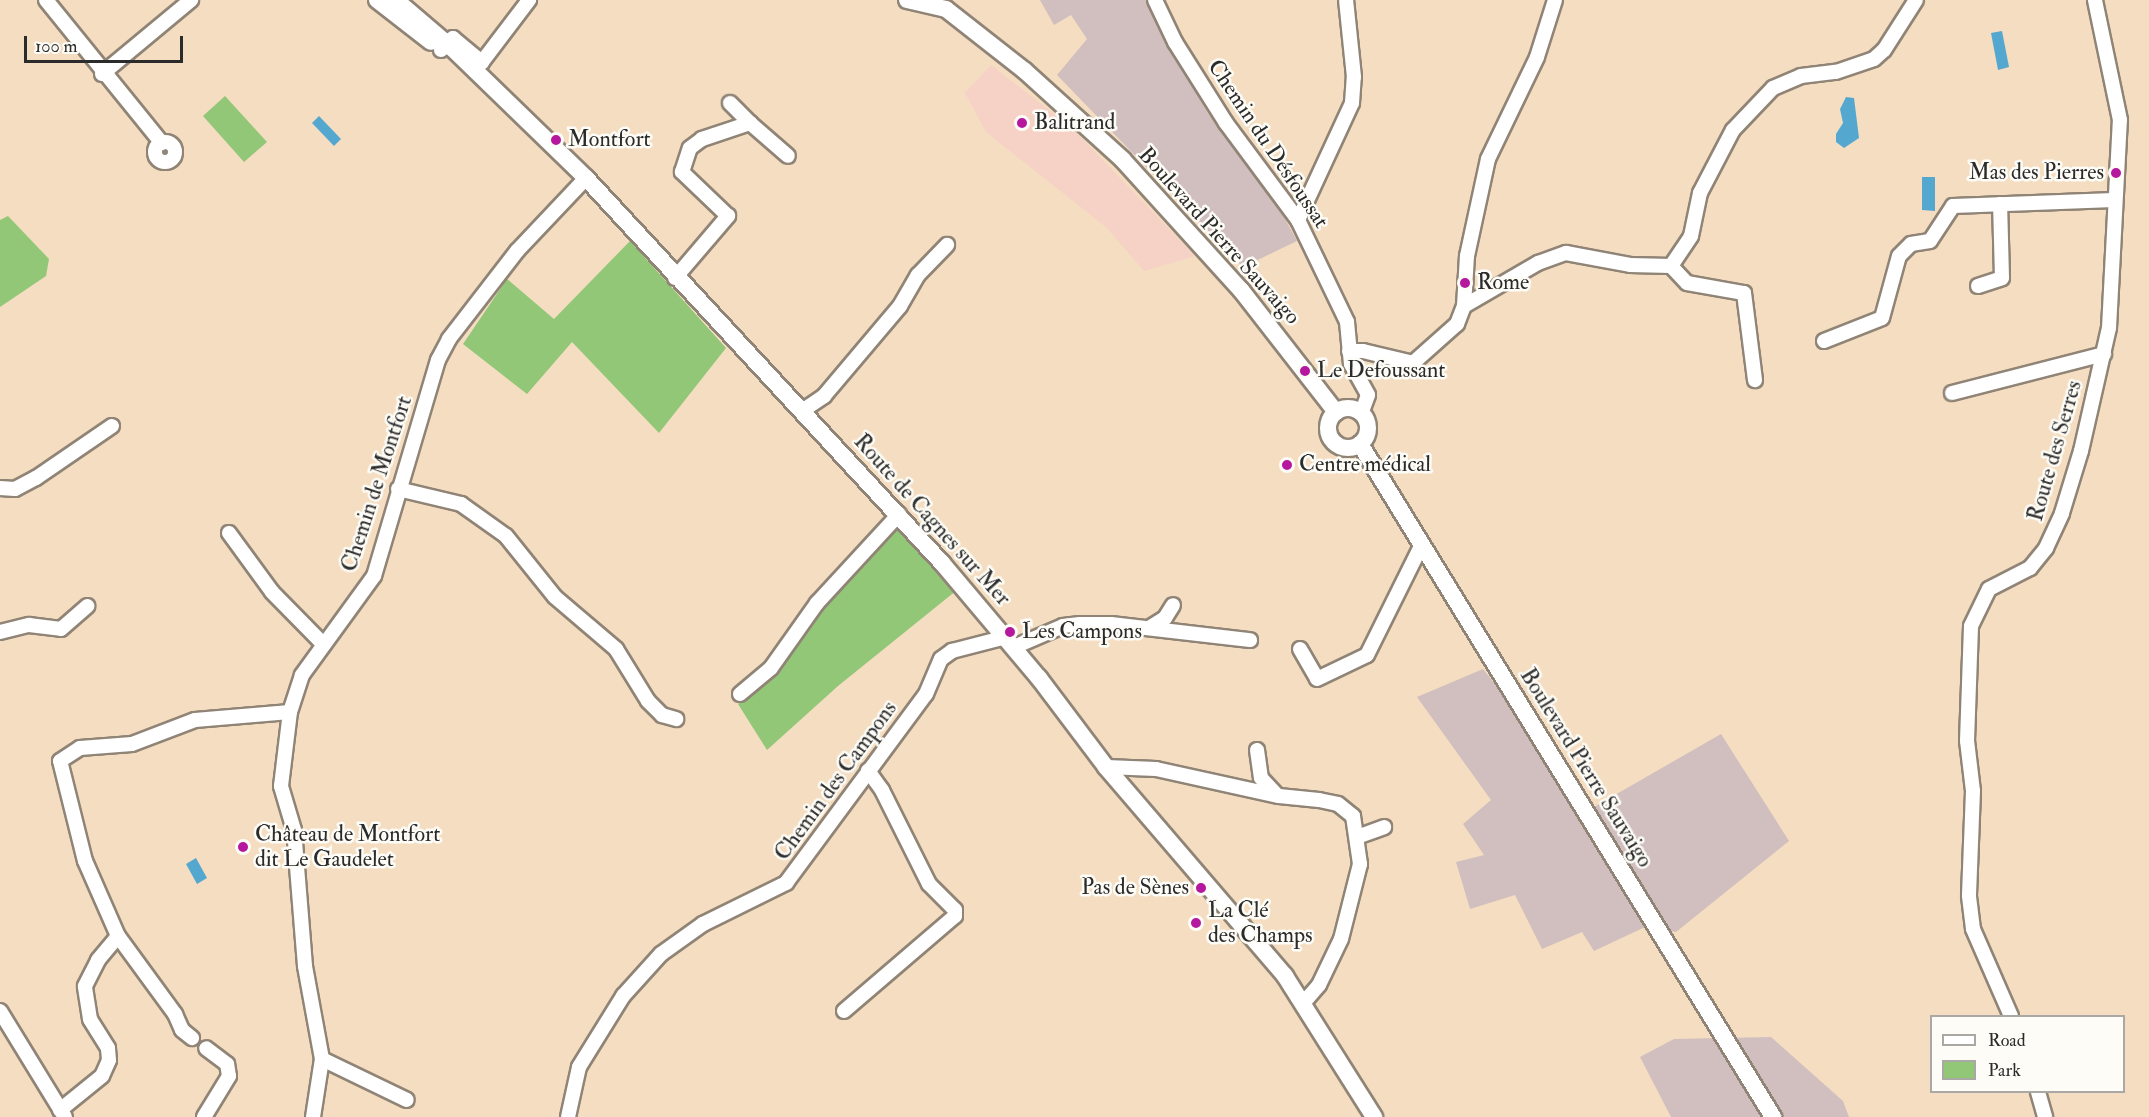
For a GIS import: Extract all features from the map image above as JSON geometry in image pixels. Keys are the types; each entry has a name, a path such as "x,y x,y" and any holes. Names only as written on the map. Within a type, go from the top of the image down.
{"main road":[{"name":"Route de Cagnes sur Mer","path":"377,0 414,29 445,47"},
{"path":"385,0 408,18 414,29"},
{"name":"Route de Cagnes sur Mer","path":"396,0 586,178 675,278 899,514 1010,642 1106,767 1304,1002 1374,1117"},
{"path":"907,0 936,3"},
{"name":"Boulevard Pierre Sauvaigo","path":"936,3 1025,71 1131,169 1241,290 1336,412"},
{"path":"1349,408 1361,414 1367,433 1360,444 1348,448 1332,440 1328,428 1336,412 1349,408"},
{"name":"Boulevard Pierre Sauvaigo","path":"1360,444 1773,1117"}],"street":[{"path":"46,0 102,74 162,143"},
{"path":"102,74 191,0"},
{"path":"445,47 453,38 482,62 529,0"},
{"name":"Chemin du Désfoussat","path":"1155,0 1175,42 1226,123 1298,220 1347,322 1351,364 1368,395 1361,414"},
{"path":"1298,220 1352,103 1354,77 1346,0"},
{"path":"1349,351 1363,351 1413,363 1457,324 1464,306 1467,256 1478,193 1488,159 1537,57 1555,0"},
{"path":"1671,266 1691,236 1700,193 1733,130 1773,88 1801,76 1836,72 1874,59 1916,0"},
{"name":"Route des Serres","path":"2010,1015 1972,929 1969,896 1973,791 1967,741 1971,626 1989,589 2030,568 2046,548 2062,513 2081,451 2104,354 2109,328 2120,120 2095,0"},
{"path":"730,103 788,156"},
{"path":"675,278 728,216 681,172 684,160 690,148 702,139 750,123"},
{"name":"Chemin de Montfort","path":"313,1117 322,1059 305,966 294,830 281,786 290,712 302,675 374,576 438,360 449,339 517,251 586,178"},
{"path":"1824,341 1882,318 1899,256 1905,248 1930,241 1953,206 2114,200"},
{"path":"1978,286 2002,278 2000,204"},
{"path":"802,411 824,396 900,306 918,275 947,245"},
{"path":"1464,306 1538,263 1566,253 1630,265 1671,266 1687,284 1744,293 1755,380"},
{"path":"1952,393 2104,354"},
{"path":"0,488 22,485 112,426"},
{"path":"398,489 461,504 506,536 555,597 616,650 648,701 662,715 675,719"},
{"path":"740,694 771,668 817,603 899,514"},
{"path":"229,534 272,592 324,645"},
{"path":"1300,649 1317,679 1367,655 1422,544"},
{"path":"1149,628 1165,618 1173,605"},
{"path":"0,632 29,625 61,629 87,606"},
{"name":"Chemin des Campons","path":"568,1117 579,1067 623,996 661,954 703,924 786,883 926,694 941,659 952,651 1010,642 1063,626 1111,624 1250,640"},
{"path":"192,1038 182,1030 175,1014 118,936 85,861 60,761 80,748 132,744 195,720 290,712"},
{"path":"1257,750 1261,778 1279,796"},
{"path":"1106,767 1156,769 1279,796 1338,804 1353,816 1360,864 1341,939 1319,985 1304,1002"},
{"path":"844,1011 955,916 955,910 929,884 882,790 868,771"},
{"path":"1357,837 1384,827"},
{"path":"0,1011 62,1113 102,1076 109,1060 108,1048 90,1019 85,986 98,960 118,936"},
{"path":"204,1117 229,1076 227,1064 206,1048"},
{"path":"322,1059 407,1100"},
{"path":"2038,1093 2045,1117"}],"shaded area":[{"path":"1040,0 1149,0 1174,56 1208,113 1276,202 1297,241 1243,267 1057,75 1087,39 1071,15 1054,25"},
{"path":"991,65 1071,127 1195,256 1144,271 1106,227 986,132 965,93"},
{"path":"1483,669 1594,807 1721,734 1789,841 1676,932 1643,928 1594,951 1582,932 1542,949 1515,895 1470,909 1456,862 1484,855 1463,824 1491,800 1417,697"},
{"path":"1771,1037 1843,1101 1849,1117 1671,1117 1640,1057 1674,1039"}],"green space":[{"path":"225,96 267,142 244,162 203,116"},
{"path":"8,216 49,259 46,276 0,307 0,220"},
{"path":"630,241 726,348 659,433 572,342 527,394 463,344 507,279 554,319"},
{"path":"896,528 957,590 838,686 767,750 738,704 775,670 809,620"}],"water":[{"path":"2002,31 2009,67 1998,70 1991,33"},
{"path":"1846,97 1854,98 1859,138 1844,148 1836,142 1836,134 1843,123 1840,109"},
{"path":"319,116 341,139 334,146 312,123"},
{"path":"1922,177 1935,177 1935,211 1922,210"},
{"path":"196,858 207,878 197,884 186,864"}],"place":[{"name":"Balitrand","path":"1022,123"},
{"name":"Montfort","path":"556,140"},
{"name":"Mas des Pierres","path":"2116,173"},
{"name":"Rome","path":"1465,283"},
{"name":"Le Defoussant","path":"1305,371"},
{"name":"Centre médical","path":"1287,465"},
{"name":"Les Campons","path":"1010,632"},
{"name":"Château de Montfort dit Le Gaudelet","path":"243,847"},
{"name":"Pas de Sènes","path":"1201,888"},
{"name":"La Clé des Champs","path":"1196,923"}]}
